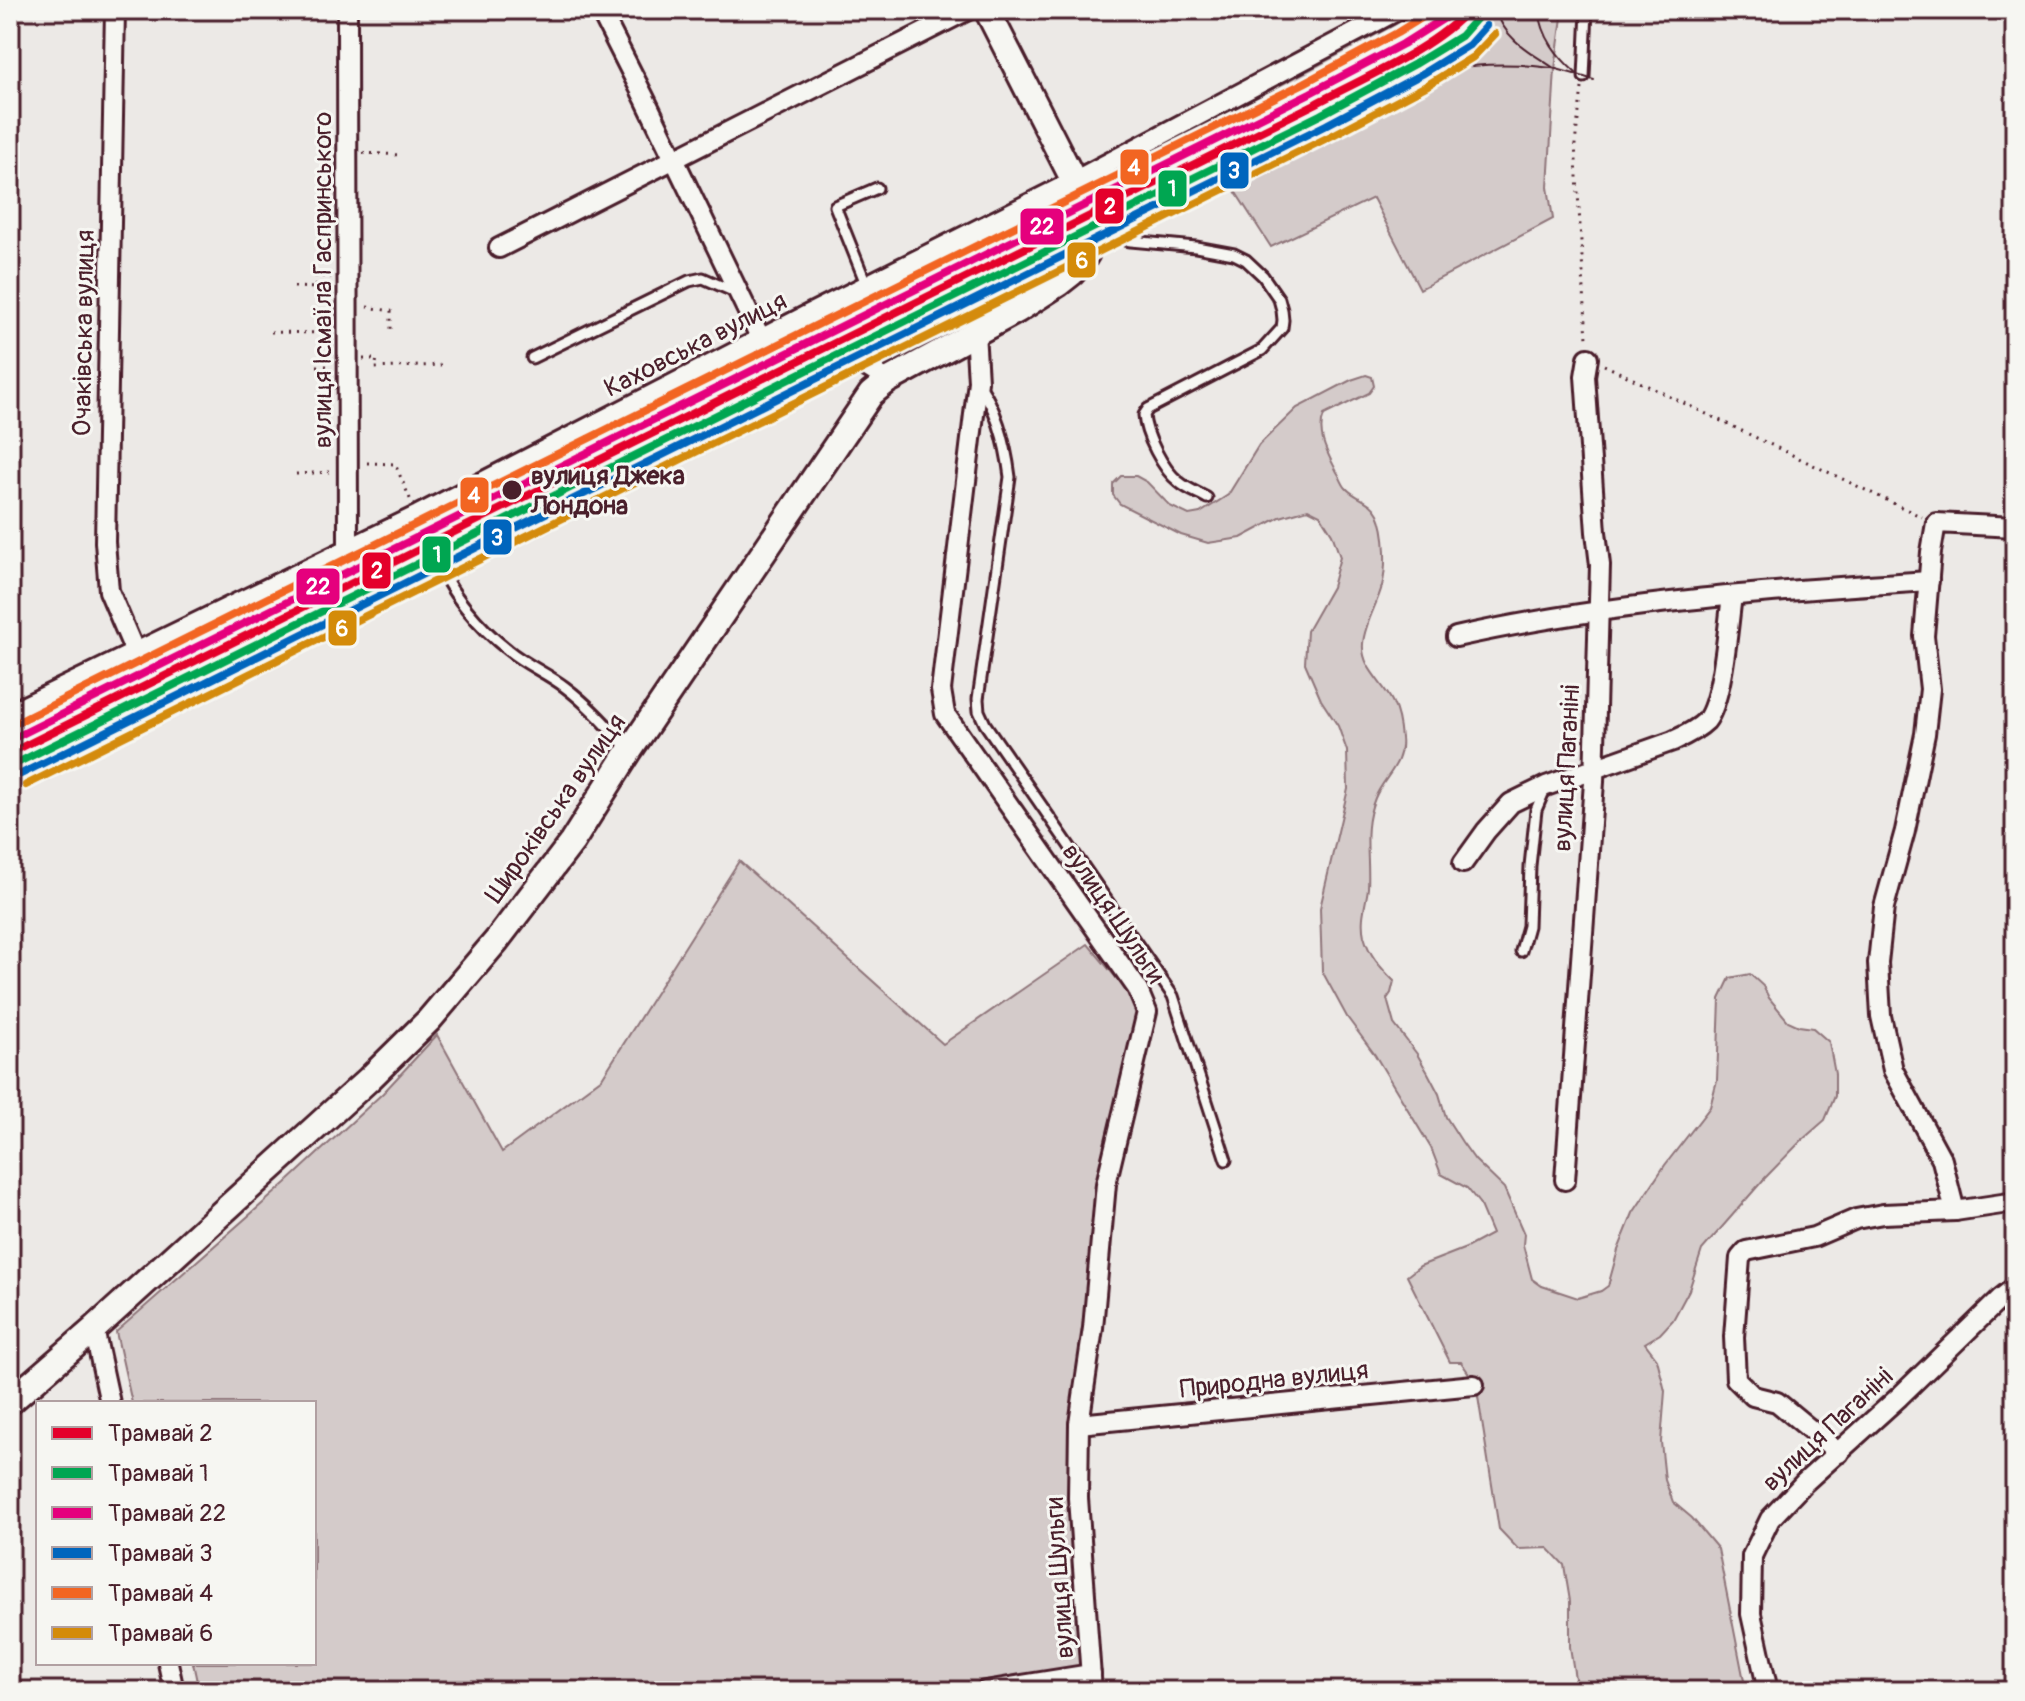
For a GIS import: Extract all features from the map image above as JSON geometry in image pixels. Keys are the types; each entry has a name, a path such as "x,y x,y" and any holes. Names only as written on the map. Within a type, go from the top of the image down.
{"main road":[{"path":"987,10 1074,181 1094,227"},
{"name":"Широківська вулиця","path":"10,1402 369,1079 429,1020 497,940 572,842 630,750 871,394 887,381 1018,310 1072,273 1087,253 1094,227"}],"street":[{"name":"Очаківська вулиця","path":"115,10 105,542 109,591 135,652"},
{"name":"вулиця Ісмаїла Гаспринського","path":"347,10 348,550"},
{"path":"600,10 761,339"},
{"path":"499,248 968,10"},
{"name":"Каховська вулиця","path":"10,713 418,515 1074,181 1398,10"},
{"name":"вулиця Шульги","path":"975,332 978,381 941,690 945,714 1137,988 1147,1012 1106,1184 1093,1328 1079,1424 1078,1498 1092,1682"},
{"name":"вулиця Паганіні","path":"1565,1180 1594,769 1599,612 1600,565 1585,376 1588,358"},
{"path":"10,773 814,365 843,360 869,366 887,381"},
{"path":"1955,1211 1942,1160 1893,1070 1881,1016 1878,963 1884,907 1905,831 1925,734 1930,689 1924,636 1936,523 2015,527"},
{"path":"1456,637 1599,612 1732,596 1929,581"},
{"path":"1463,863 1511,803 1546,786 1673,741 1705,721 1714,706 1719,685 1732,596"},
{"path":"1839,1453 1777,1402 1753,1396 1736,1379 1734,1337 1740,1258 1746,1251 1814,1237 1856,1219 1883,1214 1955,1211 2015,1202"},
{"name":"вулиця Паганіні","path":"1768,1691 1751,1614 1752,1556 1770,1519 1804,1483 2015,1287"},
{"path":"94,1329 110,1401"},
{"name":"Природна вулиця","path":"1079,1424 1474,1385"},
{"path":"168,1665 174,1691"},
{"path":"985,1691 1092,1682"}],"lane":[{"path":"1584,77 1587,10"},
{"path":"867,286 835,206 877,188"},
{"path":"1094,227 1109,237 1234,254 1246,260 1263,276 1279,299 1282,328 1262,350 1148,409 1144,415 1150,438 1169,472 1179,482 1207,498"},
{"path":"532,358 689,281 703,278 740,295"},
{"path":"978,381 993,409 1010,477 978,699 979,711 993,737 1173,996 1226,1160"},
{"path":"437,558 460,598 488,632 508,651 564,686 630,750"},
{"path":"1521,951 1528,926 1536,810 1546,786"}],"path":[{"path":"1584,77 1575,144 1588,358 1936,523"},
{"path":"347,152 401,155"},
{"path":"294,287 316,288 316,276 347,277"},
{"path":"271,332 321,333 321,318 347,312 391,311 391,329"},
{"path":"348,358 377,359 375,368 441,365"},
{"path":"296,474 349,466 395,464 418,515"}],"shaded area":[{"path":"1422,10 1563,10 1555,69 1548,187 1553,219 1420,289 1373,198 1271,247 1233,188 1146,229 1115,173"},
{"path":"1366,375 1372,377 1374,386 1369,393 1324,415 1321,430 1327,451 1345,486 1371,506 1381,521 1385,550 1384,578 1366,630 1363,653 1369,668 1395,707 1401,738 1399,756 1371,810 1364,936 1376,960 1394,981 1387,999 1394,1024 1428,1073 1446,1117 1462,1142 1475,1160 1504,1188 1524,1234 1523,1245 1532,1279 1542,1286 1578,1298 1608,1286 1633,1213 1710,1107 1717,1080 1720,999 1730,978 1750,974 1763,986 1788,1021 1813,1028 1829,1042 1835,1074 1835,1096 1825,1120 1764,1179 1702,1250 1689,1290 1673,1320 1660,1334 1645,1343 1657,1359 1665,1391 1661,1442 1665,1480 1673,1502 1692,1518 1718,1549 1746,1691 1577,1691 1570,1647 1570,1601 1564,1565 1548,1548 1518,1549 1499,1529 1476,1384 1461,1362 1450,1362 1407,1276 1420,1266 1492,1234 1479,1203 1467,1188 1441,1174 1431,1148 1375,1055 1347,1017 1322,971 1320,908 1348,789 1347,751 1338,726 1321,700 1305,663 1307,631 1332,587 1340,557 1332,534 1320,515 1308,509 1280,517 1241,538 1208,543 1181,535 1120,504 1113,495 1113,484 1121,476 1136,476 1147,482 1170,506 1189,515 1200,513 1228,495 1259,445 1297,408"},
{"path":"739,861 943,1044 1088,944 1129,993 1138,1015 1088,1323 1083,1667 936,1691 199,1691 193,1665 316,1665 316,1401 132,1401 116,1332 286,1183 383,1093 437,1035 502,1152 602,1078"}],"tram line":[{"name":"4","path":"10,726 1304,83 1434,10"},
{"name":"22","path":"10,740 1310,93 1403,44 1452,10"},
{"name":"2","path":"10,753 1375,74 1436,38 1468,10"},
{"path":"1496,10 1512,37 1554,68"},
{"path":"1539,10 1543,29 1552,45 1576,73"},
{"name":"1","path":"15,764 1320,115 1461,36 1477,18"},
{"name":"3","path":"21,774 1326,125 1469,45 1486,26"},
{"name":"6","path":"26,785 1331,136 1426,86 1473,57 1495,34"},
{"path":"1315,104 1403,78 1460,67 1520,65 1552,68 1594,80"}],"place":[{"name":"вулиця Джека Лондона","path":"512,490"}]}
